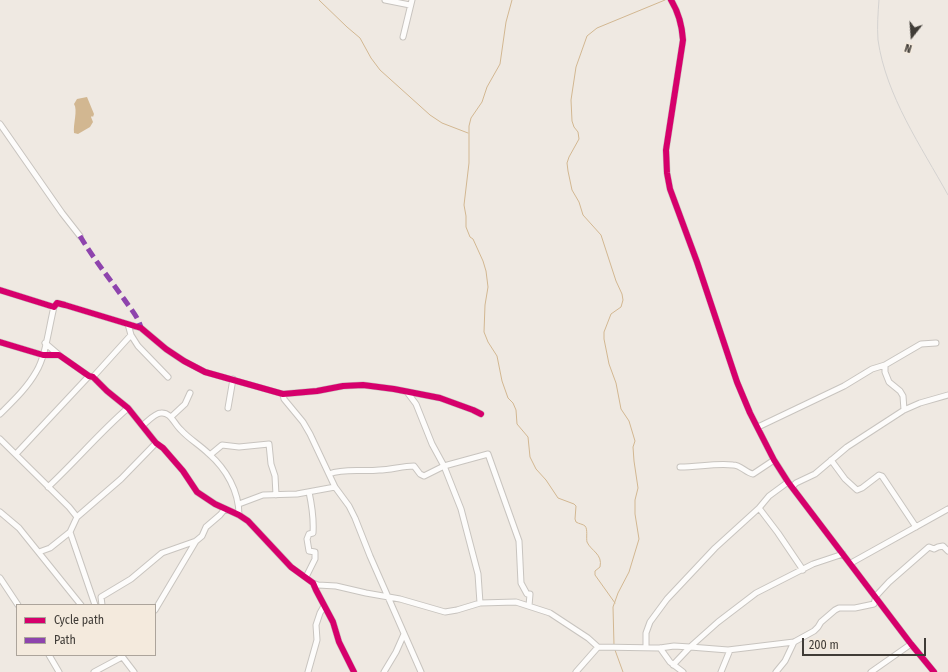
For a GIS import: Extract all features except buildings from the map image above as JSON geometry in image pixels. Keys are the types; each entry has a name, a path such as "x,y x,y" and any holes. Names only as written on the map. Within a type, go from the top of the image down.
{"street":[{"path":"386,0 411,3 403,37"},
{"path":"671,1 679,15 682,25 683,40 666,150 667,173 675,203 697,262 737,382 750,413 774,460 788,482 934,672"},
{"path":"0,124 62,213 80,236"},
{"path":"0,290 54,307"},
{"path":"0,414 37,372 54,307 57,303 141,328 166,349 205,372 283,394 317,391 353,385 376,386 440,398 481,414"},
{"path":"128,324 130,335 138,346 168,377"},
{"path":"16,454 130,335"},
{"path":"0,342 42,355 59,355"},
{"path":"45,343 59,355 91,376 128,408 156,443 163,448 183,471 197,492 248,521 291,567 318,585 342,587 407,601 445,612 480,603 516,602 550,613 588,638 598,647 660,648 674,646 730,650 794,642 814,631 821,622 835,610 874,604 876,596 929,547 934,549 943,546 948,551"},
{"path":"758,427 844,386 872,369 885,365 921,344 936,343"},
{"path":"885,365 885,372 889,382 900,391 903,396 904,410"},
{"path":"228,408 233,379"},
{"path":"407,392 416,404 432,444 444,466 461,509 475,559 478,574 480,603"},
{"path":"171,417 185,404 190,394"},
{"path":"283,394 284,399 303,422 310,434 328,474 355,518 421,672"},
{"path":"792,487 815,474 847,447 904,410 920,403 948,395"},
{"path":"48,486 69,468 113,421 128,408"},
{"path":"143,425 157,414 161,413 171,417 179,428 210,455 231,481 239,504 239,515"},
{"path":"0,439 77,517"},
{"path":"39,552 50,548 70,532 77,517 121,479 156,443"},
{"path":"210,455 222,445 238,447 269,444 271,464 275,476 276,495"},
{"path":"328,474 352,470 379,470 414,466 420,474 424,476 444,466 488,454 520,540 521,583 528,594 530,594 529,606"},
{"path":"680,467 732,464 750,474 753,474 774,460"},
{"path":"831,460 845,479 857,490 879,475 882,476 916,527"},
{"path":"646,647 646,633 650,622 667,599 715,548 759,508 769,496 788,482"},
{"path":"239,504 263,495 293,494 335,487"},
{"path":"306,577 315,559 315,552 309,551 306,539 309,534 312,533 314,520 309,492"},
{"path":"759,508 778,533 802,570"},
{"path":"156,608 196,541 202,536 206,527 225,509"},
{"path":"851,563 948,509"},
{"path":"0,512 19,528 80,604"},
{"path":"70,532 95,604"},
{"path":"102,604 101,596 131,579 162,553 196,541"},
{"path":"673,665 690,647 718,622 756,594 812,564 843,554"},
{"path":"0,578 17,604"},
{"path":"313,583 333,622 339,642 354,672"},
{"path":"308,672 317,640 316,625 324,606"},
{"path":"384,672 396,652 404,634"},
{"path":"776,672 785,661 794,642"},
{"path":"871,672 911,644"},
{"path":"576,672 598,647"},
{"path":"660,648 673,665 683,672"},
{"path":"721,672 730,650"},
{"path":"50,656 59,672"},
{"path":"94,672 122,656 134,672"}],"shaded area":[{"path":"87,97 94,114 93,117 91,117 93,122 90,127 78,134 74,133 76,110 74,104 77,99"}],"waterway":[{"path":"319,0 360,38 371,58 380,70 430,115 442,123 468,133"},
{"path":"512,0 506,22 500,64 487,87 482,102 471,118 469,126 469,163 464,205 466,227 470,237 473,239 486,271 488,287 485,305 484,332 488,342 497,356 502,381 508,398 513,403 516,410 517,424 528,437 530,457 536,469 546,480 558,498 576,506 576,522 586,527 587,542 600,559 600,567 595,571 595,575 615,603"},
{"path":"614,645 613,607 618,593 629,572 639,539 635,514 635,500 638,488 633,447 635,441 629,421 621,409 616,383 609,364 604,339 604,332 611,314 621,307 623,300 622,294 616,281 601,235 583,215 579,202 572,190 568,171 567,163 569,157 579,139 578,132 572,121 571,100 576,67 587,36 597,28 665,0"},
{"path":"615,650 623,672"}],"railway":[{"path":"879,0 878,40 882,61 889,81 906,120 948,195"}],"marked path":[{"path":"80,236 134,313 141,328"}],"cycle path":[{"path":"671,0 680,19 683,40 666,150 667,173 670,189 697,262 737,382 750,413 774,460 788,482 934,672"},
{"path":"0,290 54,307 57,303 65,305 141,328 166,349 205,372 283,394 317,391 343,386 363,385 394,389 440,398 481,414"},
{"path":"0,342 43,355 59,355 89,376 93,377 128,408 156,443 163,448 183,471 197,492 215,504 239,515 248,521 291,567 313,583 333,622 339,642 354,672"}]}
